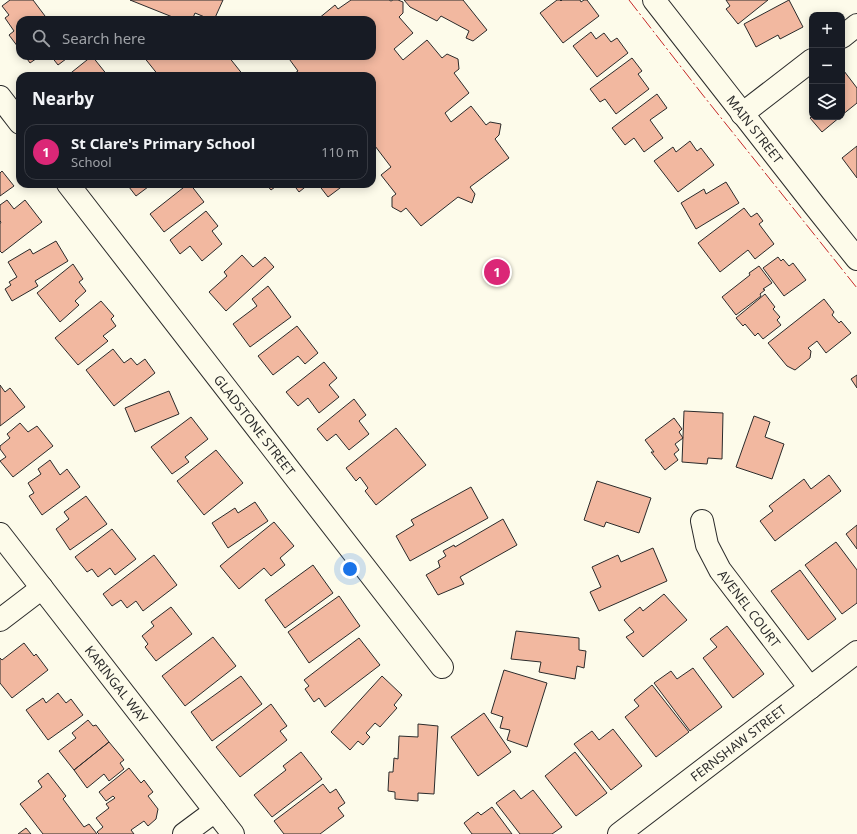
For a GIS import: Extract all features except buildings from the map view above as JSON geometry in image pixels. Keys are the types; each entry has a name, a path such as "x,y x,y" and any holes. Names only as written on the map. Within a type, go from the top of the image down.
{"street":[{"name":"MAIN STREET","path":"654,0 857,259"},
{"path":"845,34 857,25"},
{"path":"742,114 809,62"},
{"path":"0,97 16,117"},
{"name":"GLADSTONE STREET","path":"71,188 442,667"},
{"name":"AVENEL COURT","path":"702,521 707,545 720,570 810,688"},
{"name":"KARINGAL WAY","path":"0,534 233,834"},
{"path":"0,620 42,588"},
{"name":"FERNSHAW STREET","path":"619,834 857,652"},
{"path":"184,834 215,811"}],"power":[{"path":"629,0 857,288"}],"place":[{"name":"St Clare's Primary School","path":"497,272"}]}
